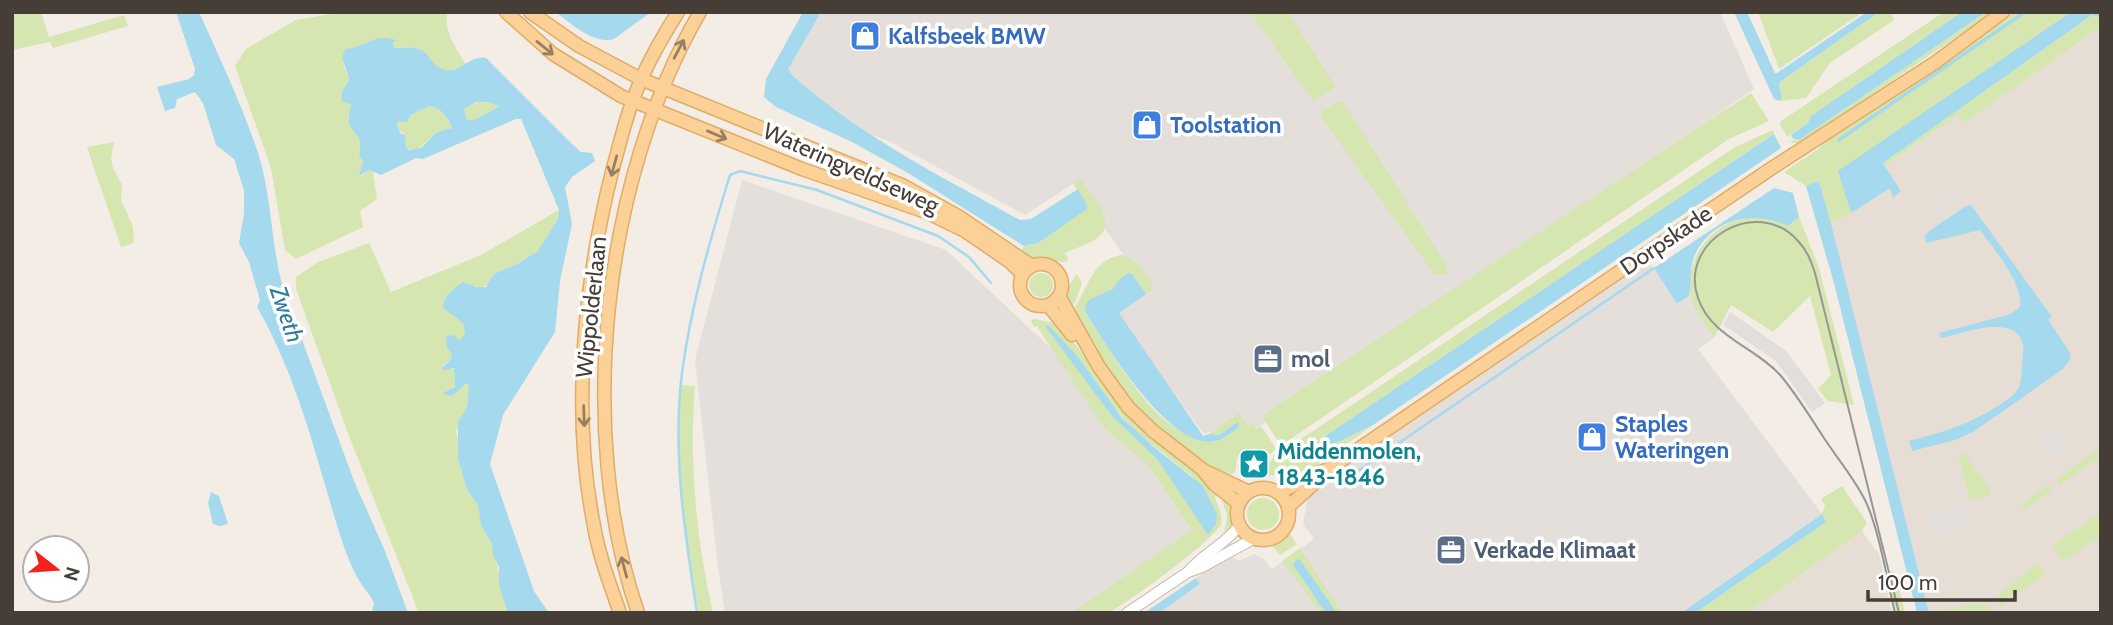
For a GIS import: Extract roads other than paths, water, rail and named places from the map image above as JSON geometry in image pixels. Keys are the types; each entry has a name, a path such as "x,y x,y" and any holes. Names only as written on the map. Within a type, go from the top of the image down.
{"main road":[{"name":"Wateringveldseweg","path":"506,12 541,45 572,68 632,101 802,169 926,212 965,230 1010,262 1027,270"},
{"name":"Wateringveldseweg","path":"530,12 579,46 641,79 904,186 958,216 1027,270"},
{"name":"Wippolderlaan","path":"620,613 602,559 590,502 585,453 584,371 589,294 599,225 632,101 655,50 678,12"},
{"name":"Wippolderlaan","path":"638,613 622,557 609,488 605,375 607,335 621,228 653,109 679,47 700,12"},
{"name":"Dorpskade","path":"1288,507 1329,470 1769,170 1936,62 2003,12"},
{"path":"1045,264 1057,271 1062,281 1059,296 1048,305 1033,305 1024,298 1020,286 1027,270 1045,264"},
{"path":"1059,296 1099,367 1128,407 1153,431 1202,469 1249,492"},
{"path":"1048,305 1089,359 1099,367"},
{"path":"1202,469 1214,484 1239,504"},
{"name":"Dorpskade","path":"1279,494 1317,473 1329,470"},
{"path":"1267,488 1279,494 1288,507 1287,524 1282,533 1264,541 1253,538 1239,526 1239,504 1249,492 1267,488"}],"street":[{"path":"1188,572 1197,561 1225,542 1239,526"},
{"path":"1127,613 1188,572 1253,538"}],"water":[{"name":"Zweth","path":"176,12 199,12 246,119 263,172 283,288 354,481 385,551 408,613 377,613 372,610 374,603 344,548 295,391 278,348 257,307 260,300 249,262 239,243 244,214 244,190 234,159 216,145 203,103 195,92 177,99 175,108 165,111 157,87 189,79 194,75 195,69"},
{"path":"556,12 651,12 614,39 606,40 583,32"},
{"path":"803,12 821,12 788,69 845,117 902,154 1020,220 1031,219 1078,189 1087,209 1038,243 1024,246 908,173 852,142 776,107 764,97 766,79"},
{"path":"1734,12 1747,12 1777,73 1867,12 1879,12 1781,81 1780,101 1774,99"},
{"path":"1962,12 1986,12 1799,140 1793,139 1791,135 1808,123 1811,116"},
{"path":"2022,12 2028,12 1839,142 1837,139"},
{"path":"2071,12 2101,12 2101,18 2092,15 1883,163 1901,191 1893,198 1890,188 1851,213 1838,171"},
{"path":"380,38 397,40 393,42 394,48 421,50 438,67 446,70 456,69 481,57 486,58 572,144 581,152 592,153 595,161 572,177 565,187 572,224 560,281 555,332 503,415 490,464 534,591 549,613 508,613 499,585 499,567 493,555 492,544 481,526 478,505 467,490 458,459 458,422 467,408 469,386 466,383 450,396 443,393 455,387 454,368 442,368 452,354 447,348 446,336 452,335 460,340 465,334 463,323 443,308 443,304 452,290 463,282 476,287 486,287 494,274 538,251 558,219 559,210 521,119 423,159 416,158 381,175 369,170 359,176 363,161 359,155 359,139 349,122 351,104 343,102 342,99 349,78 342,58 345,49","holes":["476,102 487,102 500,106 474,120 467,120 464,109","429,106 444,114 452,128 437,132 421,148 409,150 406,147 405,135 400,133 397,125 399,121 407,122 411,115"]},
{"path":"1774,134 1781,148 1373,425 1325,448 1321,444 1328,434"},
{"path":"1819,181 1929,613 1917,613 1834,283 1806,186"},
{"path":"1774,188 1793,193 1799,217 1788,226 1761,218 1747,218 1722,226 1701,244 1694,257 1689,296 1677,304 1654,268"},
{"path":"1971,205 2052,317 2048,319 2070,353 2070,359 2063,369 1973,432 1955,440 1912,451 1909,441 1975,419 2012,396 2020,382 2023,345 2019,335 2011,329 1988,328 1941,338 1939,333 2011,314 2020,307 2020,298 2012,277 1980,230 1926,243 1925,236 1929,231"},
{"path":"1129,273 1146,294 1119,313 1203,436 1219,435 1238,422 1239,427 1225,437 1215,441 1197,440 1179,430 1159,413 1107,347 1085,311 1090,299 1113,289 1119,280"},
{"path":"1045,326 1049,326 1077,356 1122,418 1203,486 1217,514 1216,524 1208,535 1158,460 1112,416"},
{"path":"211,492 219,496 228,524 213,524 208,503"},
{"path":"1822,514 1826,522 1695,613 1681,613"},
{"path":"1297,559 1337,613 1326,613 1293,565"},
{"path":"1196,578 1200,584 1159,613 1144,613"}],"waterway":[{"path":"697,613 681,493 679,403 696,298 730,175 740,171 817,190 938,236 969,257 991,283"},
{"path":"1345,480 1654,268"}],"tram line":[{"path":"1895,613 1874,525 1856,484 1781,376 1713,323 1698,298 1695,277 1700,258 1710,242 1726,230 1763,222 1781,228 1801,244 1810,260 1899,613"}],"place":[{"name":"Kalfsbeek BMW","path":"865,36"},
{"name":"Toolstation","path":"1147,125"},
{"name":"mol","path":"1268,359"},
{"name":"Staples Wateringen","path":"1592,437"},
{"name":"Middenmolen, 1843-1846","path":"1254,464"},
{"name":"Verkade Klimaat","path":"1451,550"}]}
